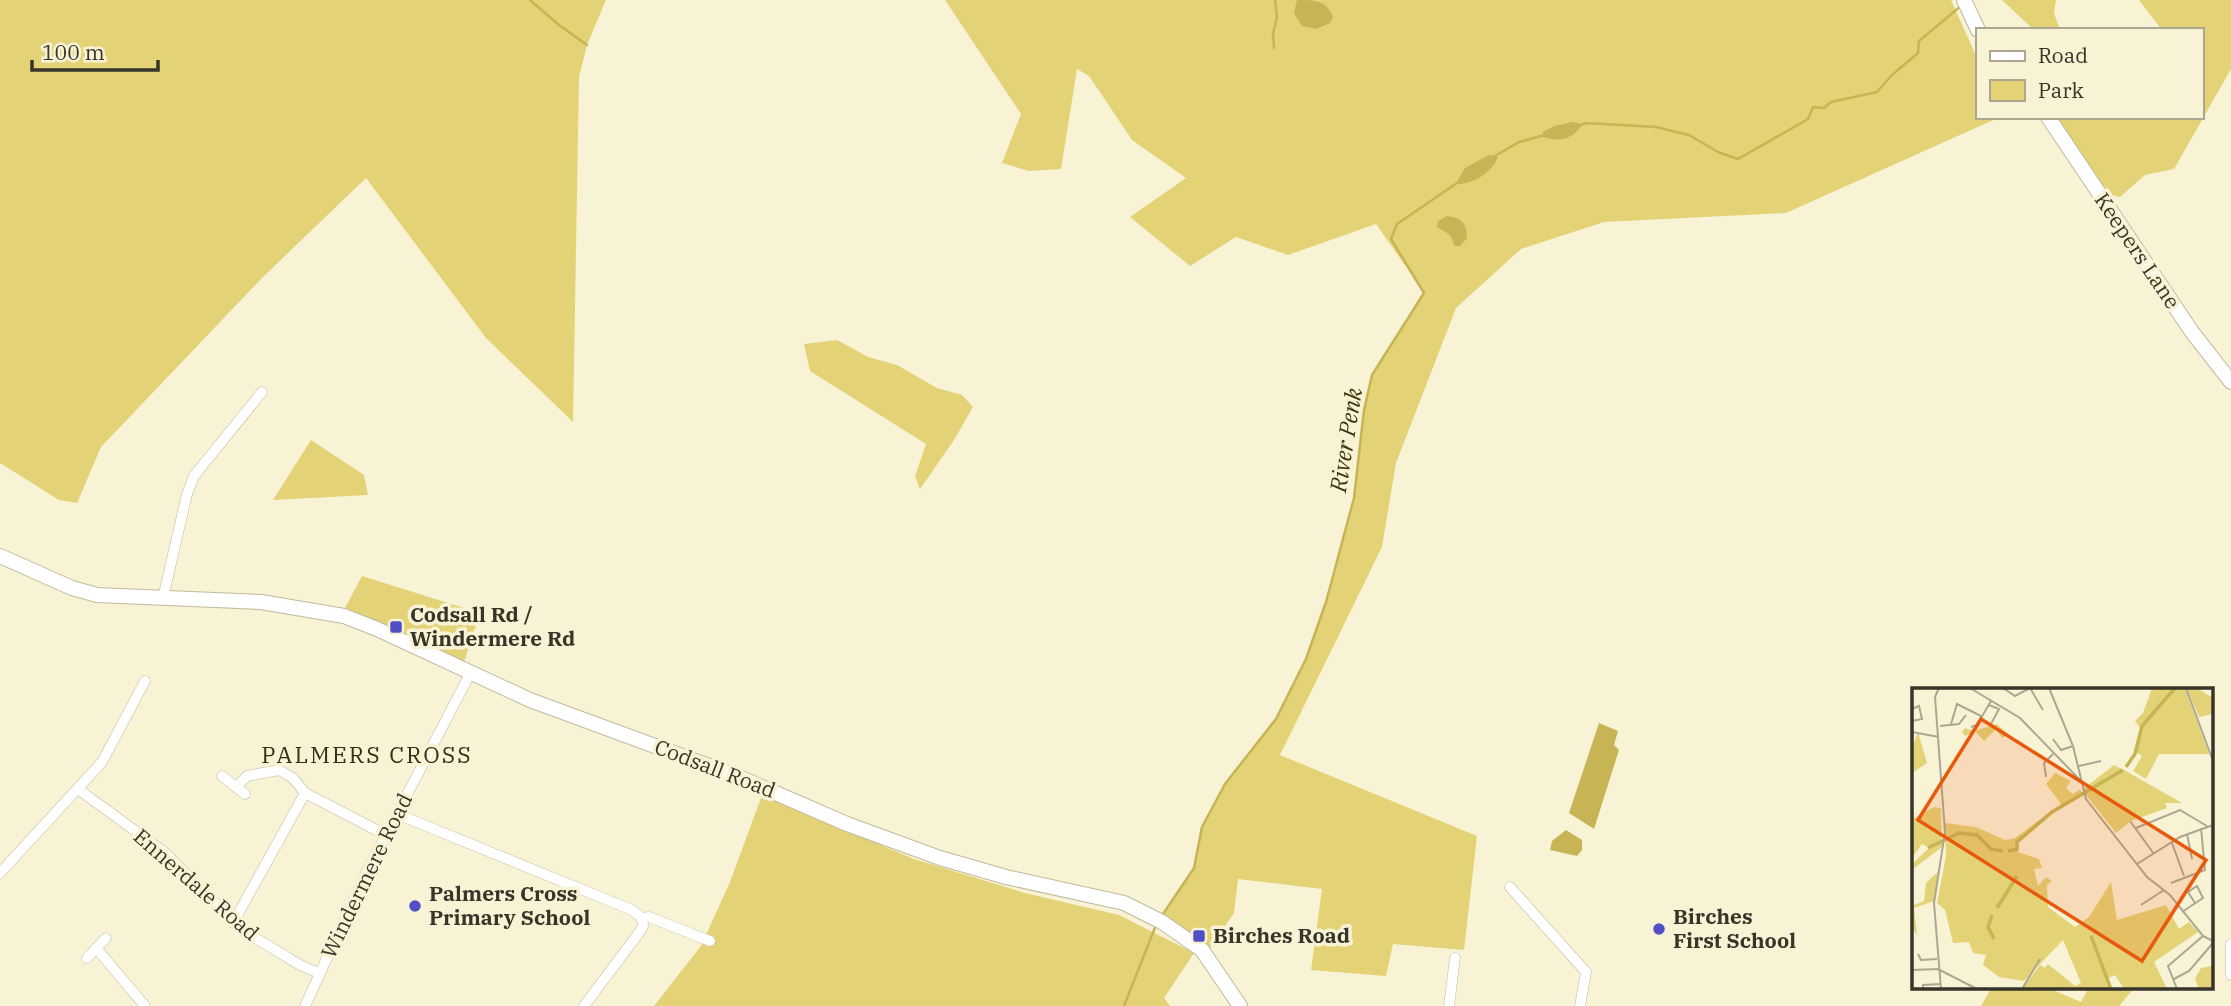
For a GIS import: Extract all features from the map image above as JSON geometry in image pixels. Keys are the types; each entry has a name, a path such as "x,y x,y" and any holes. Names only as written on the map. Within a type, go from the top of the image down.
{"street":[{"path":"1964,0 1977,28"},
{"name":"Keepers Lane","path":"2049,119 2192,332 2231,382"},
{"path":"163,598 187,494 194,476 262,392"},
{"name":"Codsall Road","path":"0,556 72,588 97,595 261,602 322,611 377,629 530,701 727,772 847,824 940,858 1006,877 1124,903 1162,922 1202,950 1241,1004"},
{"name":"Windermere Road","path":"305,1006 386,835 471,672"},
{"path":"0,873 102,762 145,681"},
{"path":"236,787 247,776 279,770 293,778 305,793 386,835"},
{"path":"222,776 245,794"},
{"name":"Ennerdale Road","path":"78,789 164,852 233,923 300,965 319,973"},
{"path":"233,923 305,793"},
{"path":"397,814 632,910 642,918 643,926 639,933 584,1006"},
{"path":"1510,887 1586,972 1580,1006"},
{"path":"642,918 649,917 710,941"},
{"path":"87,958 106,938"},
{"path":"2231,944 2231,975"},
{"path":"96,948 145,1006"},
{"path":"1448,1006 1455,958"}],"green space":[{"path":"0,0 606,0 587,45 579,77 573,422 486,338 366,178 263,277 101,447 77,503 59,500 0,463"},
{"path":"945,0 1951,0 1976,56 1976,119 1996,119 1786,213 1604,222 1521,249 1456,308 1396,463 1382,547 1280,755 1477,836 1464,950 1393,944 1386,976 1311,970 1322,889 1238,879 1234,913 1210,948 1161,918 1194,868 1202,827 1225,784 1276,719 1306,659 1326,602 1354,498 1364,410 1372,375 1424,292 1376,224 1288,255 1236,237 1190,266 1130,217 1186,178 1132,140 1089,76 1077,69 1061,169 1029,171 1002,163 1021,114"},
{"path":"2002,0 2056,0 2054,13 2059,28 2032,28"},
{"path":"2139,0 2231,0 2231,69 2203,118 2203,28 2160,28"},
{"path":"2058,119 2202,119 2174,169 2145,175 2120,197 2106,194"},
{"path":"837,340 868,357 897,365 937,388 962,395 973,407 920,489 915,476 926,444 810,371 804,344"},
{"path":"311,440 364,475 368,495 273,500"},
{"path":"362,576 480,613 464,662 345,608"},
{"path":"762,795 914,859 1025,893 1119,915 1194,953 1164,998 1170,1006 654,1006 701,946 730,882"},
{"path":"1991,988 2048,988 2081,1002 2088,988 2134,988 2119,1006 1981,1006"}],"shaded area":[{"path":"1297,0 1323,4 1333,17 1330,23 1316,29 1302,26 1294,13"},
{"path":"1572,122 1581,126 1569,137 1543,137 1543,132 1554,126"},
{"path":"1489,155 1498,157 1487,172 1459,184 1458,180 1465,168"},
{"path":"1447,216 1460,220 1465,225 1467,238 1460,246 1454,246 1450,236 1437,227 1438,221"},
{"path":"1599,723 1618,731 1614,745 1619,750 1594,829 1569,813"},
{"path":"1566,830 1582,840 1582,850 1577,856 1550,850 1552,841"}],"waterway":[{"path":"530,0 587,45"},
{"path":"1274,48 1273,34 1277,17 1275,0"},
{"name":"River Penk","path":"1578,126 1586,123 1656,127 1689,135 1718,152 1738,159 1808,119 1813,107 1824,108 1831,102 1877,92 1918,53 1919,41 1961,6"},
{"name":"River Penk","path":"1493,157 1519,142 1545,135"},
{"name":"River Penk","path":"1161,917 1194,868 1202,827 1225,784 1276,719 1306,659 1326,602 1354,498 1364,410 1372,375 1424,293 1391,239 1397,224 1460,181"},
{"name":"River Penk","path":"1124,1006 1156,925"}],"place":[{"name":"Codsall Rd / Windermere Rd","path":"396,627"},
{"name":"Palmers Cross Primary School","path":"415,906"},
{"name":"Birches First School","path":"1659,929"},
{"name":"Birches Road","path":"1199,936"}],"district":[{"name":"PALMERS CROSS","path":"367,755"}]}
